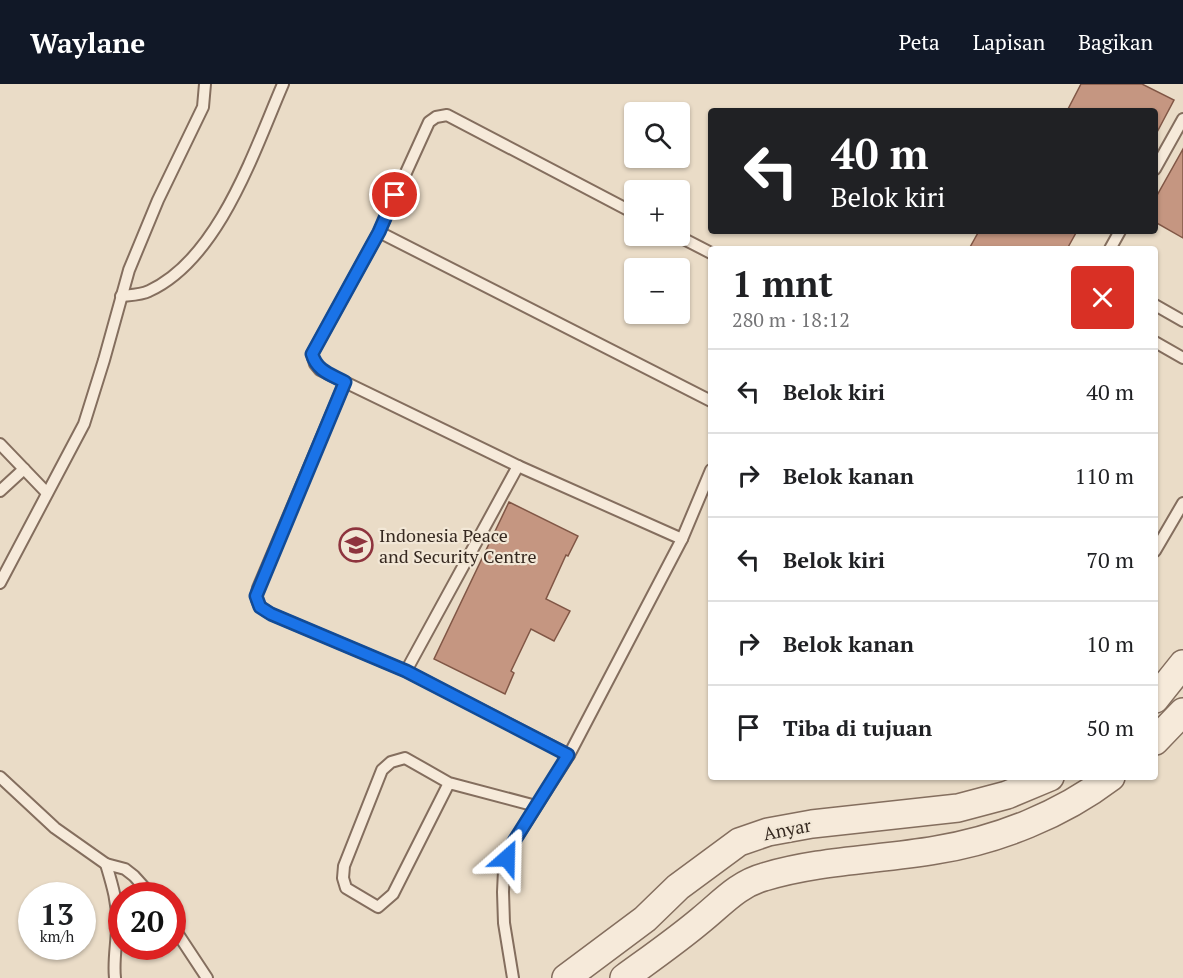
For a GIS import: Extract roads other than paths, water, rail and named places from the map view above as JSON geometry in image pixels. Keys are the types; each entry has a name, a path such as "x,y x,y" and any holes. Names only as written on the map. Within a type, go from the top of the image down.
{"street":[{"path":"1158,695 1183,664"},
{"path":"1158,738 1183,712"},
{"name":"Anyar","path":"566,978 645,919 678,887 739,842 768,832 812,824 958,808 1007,795 1043,780"},
{"path":"624,978 746,884 763,877 823,864 936,850 1010,832 1050,813 1107,780"},
{"path":"812,824 823,864"}],"lane":[{"path":"0,583 84,424 129,270 202,107 205,84"},
{"path":"122,296 146,293 170,280 195,255 223,218 283,84"},
{"path":"624,208 447,115 436,117 429,122 379,232 312,354 320,370 518,466 682,539"},
{"path":"1158,164 1183,119"},
{"path":"379,232 708,399"},
{"path":"690,242 708,251"},
{"path":"1158,307 1183,321"},
{"path":"1158,344 1183,358"},
{"path":"345,382 258,588 257,603 271,614 406,671 568,755"},
{"path":"0,444 47,493"},
{"path":"406,671 518,466"},
{"path":"0,491 24,469"},
{"path":"513,978 504,922 504,870 511,846 568,755 682,539 708,478"},
{"path":"1158,546 1183,503"},
{"path":"449,783 393,894 378,907 346,888 343,878 344,866 382,770 391,762 405,758 449,783 536,806"},
{"path":"0,777 55,828 106,864 125,869 139,882"},
{"path":"106,864 116,893 117,924 113,962 115,978"},
{"path":"186,947 207,978"}],"place":[{"name":"Indonesia Peace and Security Centre","path":"356,545"}]}
